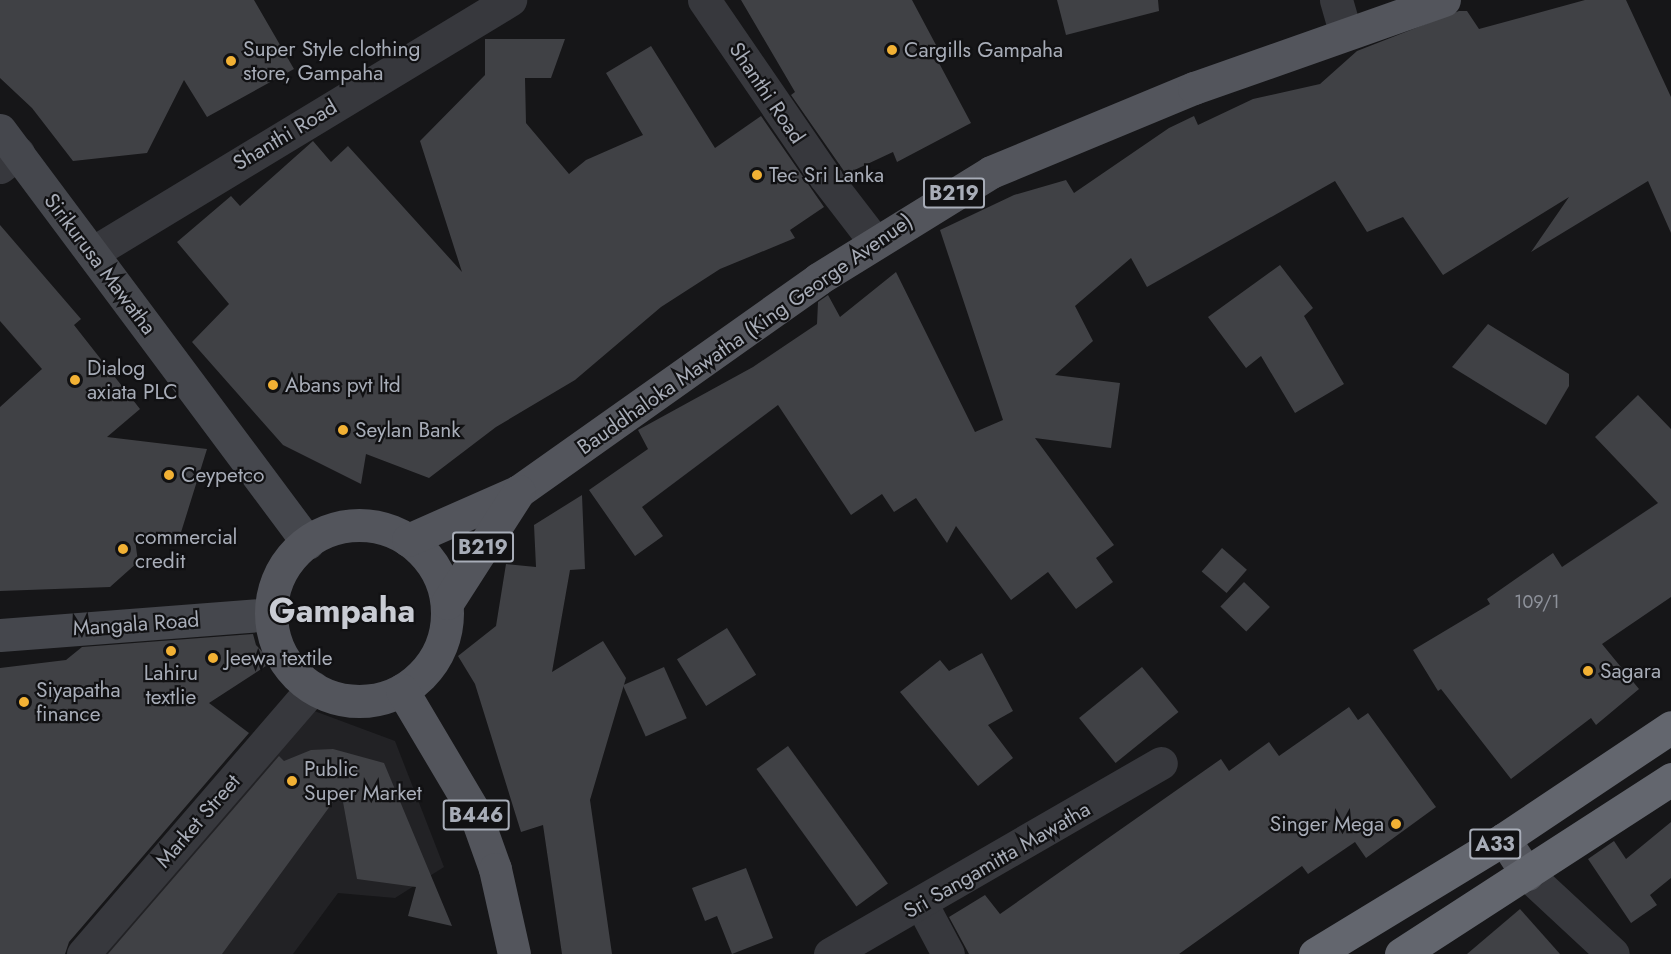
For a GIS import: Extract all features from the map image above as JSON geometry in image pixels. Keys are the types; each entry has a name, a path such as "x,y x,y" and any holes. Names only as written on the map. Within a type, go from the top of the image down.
{"highway":[{"name":"A33","path":"1315,954 1504,838 1671,727"},
{"name":"A33","path":"1401,954 1671,779"}],"main road":[{"name":"Bauddhaloka Mawatha (King George Avenue)","path":"408,540 519,491 875,242 991,172 1060,140 1444,0"},
{"name":"Bauddhaloka Mawatha (King George Avenue)","path":"447,603 519,491"},
{"path":"352,526 376,527 408,540 438,572 447,603 440,649 421,675 402,690 357,701 313,688 293,672 279,651 271,614 280,577 308,543 352,526"},
{"name":"B446","path":"402,690 475,813 495,869 514,954"},
{"path":"1504,838 1527,874"}],"street":[{"name":"Shanthi Road","path":"92,253 510,0"},
{"name":"Shanthi Road","path":"705,0 825,177 875,242"},
{"path":"1336,0 1346,34"},
{"name":"Sirikurusa Mawatha","path":"6,150 92,253 308,543"},
{"name":"Mangala Road","path":"0,634 271,614"},
{"name":"Market Street","path":"84,954 313,688"},
{"name":"Sri Sangamitta Mawatha","path":"830,954 922,905 1161,763"},
{"path":"1527,874 1613,954"},
{"path":"922,905 948,954"}],"shaded area":[{"path":"309,709 395,741 444,867 395,898 338,893 293,954 104,954"}],"building":[{"path":"0,0 254,0 294,69 207,117 184,80 147,153 73,161 32,108 0,78"},
{"path":"741,0 912,0 936,45 931,48 971,123 897,162 893,152 846,174 791,95 795,92"},
{"path":"1057,0 1158,0 1159,11 1066,35"},
{"path":"1585,0 1626,0 1671,97 1671,233 1648,181 1531,252 1569,197 1443,275 1403,217 1367,232 1335,181 1147,287 1131,258 1075,306 1093,341 1055,375 1120,383 1111,448 1035,438 1114,545 1096,558 1113,582 1076,609 1048,572 1011,600 956,526 947,543 916,498 894,512 882,494 851,515 778,405 642,507 663,536 635,556 589,490 648,449 638,430 753,367 817,324 818,302 828,295 840,317 896,272 975,432 1003,420 940,230 1014,195 1066,180 1074,193 1169,128 1194,116 1198,125 1253,99 1320,84 1357,51 1459,11 1467,11 1479,29"},
{"path":"485,39 565,39 551,78 525,78 526,123 569,174 586,160 643,135 606,73 651,46 715,148 761,116 824,207 790,230 795,238 720,269 661,307 575,380 496,427 429,478 366,454 361,484 283,445 192,342 229,304 177,242 231,196 240,206 313,141 331,162 348,146 462,272 420,141 485,75"},
{"path":"0,225 81,319 74,325 140,409 107,437 207,449 178,542 134,532 138,562 110,587 0,591 0,407 42,369 0,321"},
{"path":"1280,265 1313,308 1304,316 1344,384 1295,413 1261,356 1246,368 1208,317"},
{"path":"1488,324 1569,374 1569,386 1546,425 1452,367"},
{"path":"1638,395 1671,429 1671,597 1602,644 1639,689 1596,725 1591,718 1511,779 1441,689 1438,691 1413,650 1490,604 1487,599 1553,553 1562,567 1658,503 1595,437"},
{"path":"582,495 585,569 570,570 552,672 603,641 626,678 590,800 612,954 562,954 543,825 521,832 475,684 458,656 496,626 506,564 536,567 534,525"},
{"path":"1222,548 1247,570 1227,593 1202,571"},
{"path":"1244,582 1270,607 1246,631 1220,606"},
{"path":"727,628 756,675 706,706 677,659"},
{"path":"253,634 256,645 272,662 209,703 249,733 69,942 65,954 0,954 0,668 66,660 82,647"},
{"path":"982,653 1013,711 988,725 1013,758 978,786 900,692 940,660 949,671"},
{"path":"664,667 687,718 646,736 623,685"},
{"path":"1142,667 1179,712 1116,763 1079,718"},
{"path":"1349,707 1358,720 1368,713 1436,807 1366,858 1355,842 1308,874 1302,866 1179,954 969,954 949,917 985,895 1000,914 1221,759 1229,771 1269,742 1279,756"},
{"path":"788,746 888,884 856,906 756,769"},
{"path":"333,749 384,763 452,926 408,916 416,887 357,879 341,791 222,954 108,954 279,756 284,761 311,750"},
{"path":"1671,822 1671,878 1650,895 1657,905 1631,923 1588,859 1614,841 1626,859"},
{"path":"746,868 773,938 732,954 717,916 705,921 692,888"},
{"path":"1520,909 1560,954 1467,954"}],"place":[{"name":"Cargills Gampaha","path":"892,50"},
{"name":"Super Style clothing store, Gampaha","path":"231,61"},
{"name":"Tec Sri Lanka","path":"757,175"},
{"name":"Dialog axiata PLC","path":"75,380"},
{"name":"Abans pvt ltd","path":"273,385"},
{"name":"Seylan Bank","path":"343,430"},
{"name":"Ceypetco","path":"169,475"},
{"name":"commercial credit","path":"123,549"},
{"name":"Lahiru textlie","path":"171,651"},
{"name":"Jeewa textile","path":"213,658"},
{"name":"Sagara","path":"1588,671"},
{"name":"Siyapatha finance","path":"24,702"},
{"name":"Public Super Market","path":"292,781"},
{"name":"Singer Mega","path":"1396,824"}],"district":[{"name":"Gampaha","path":"342,611"}]}
